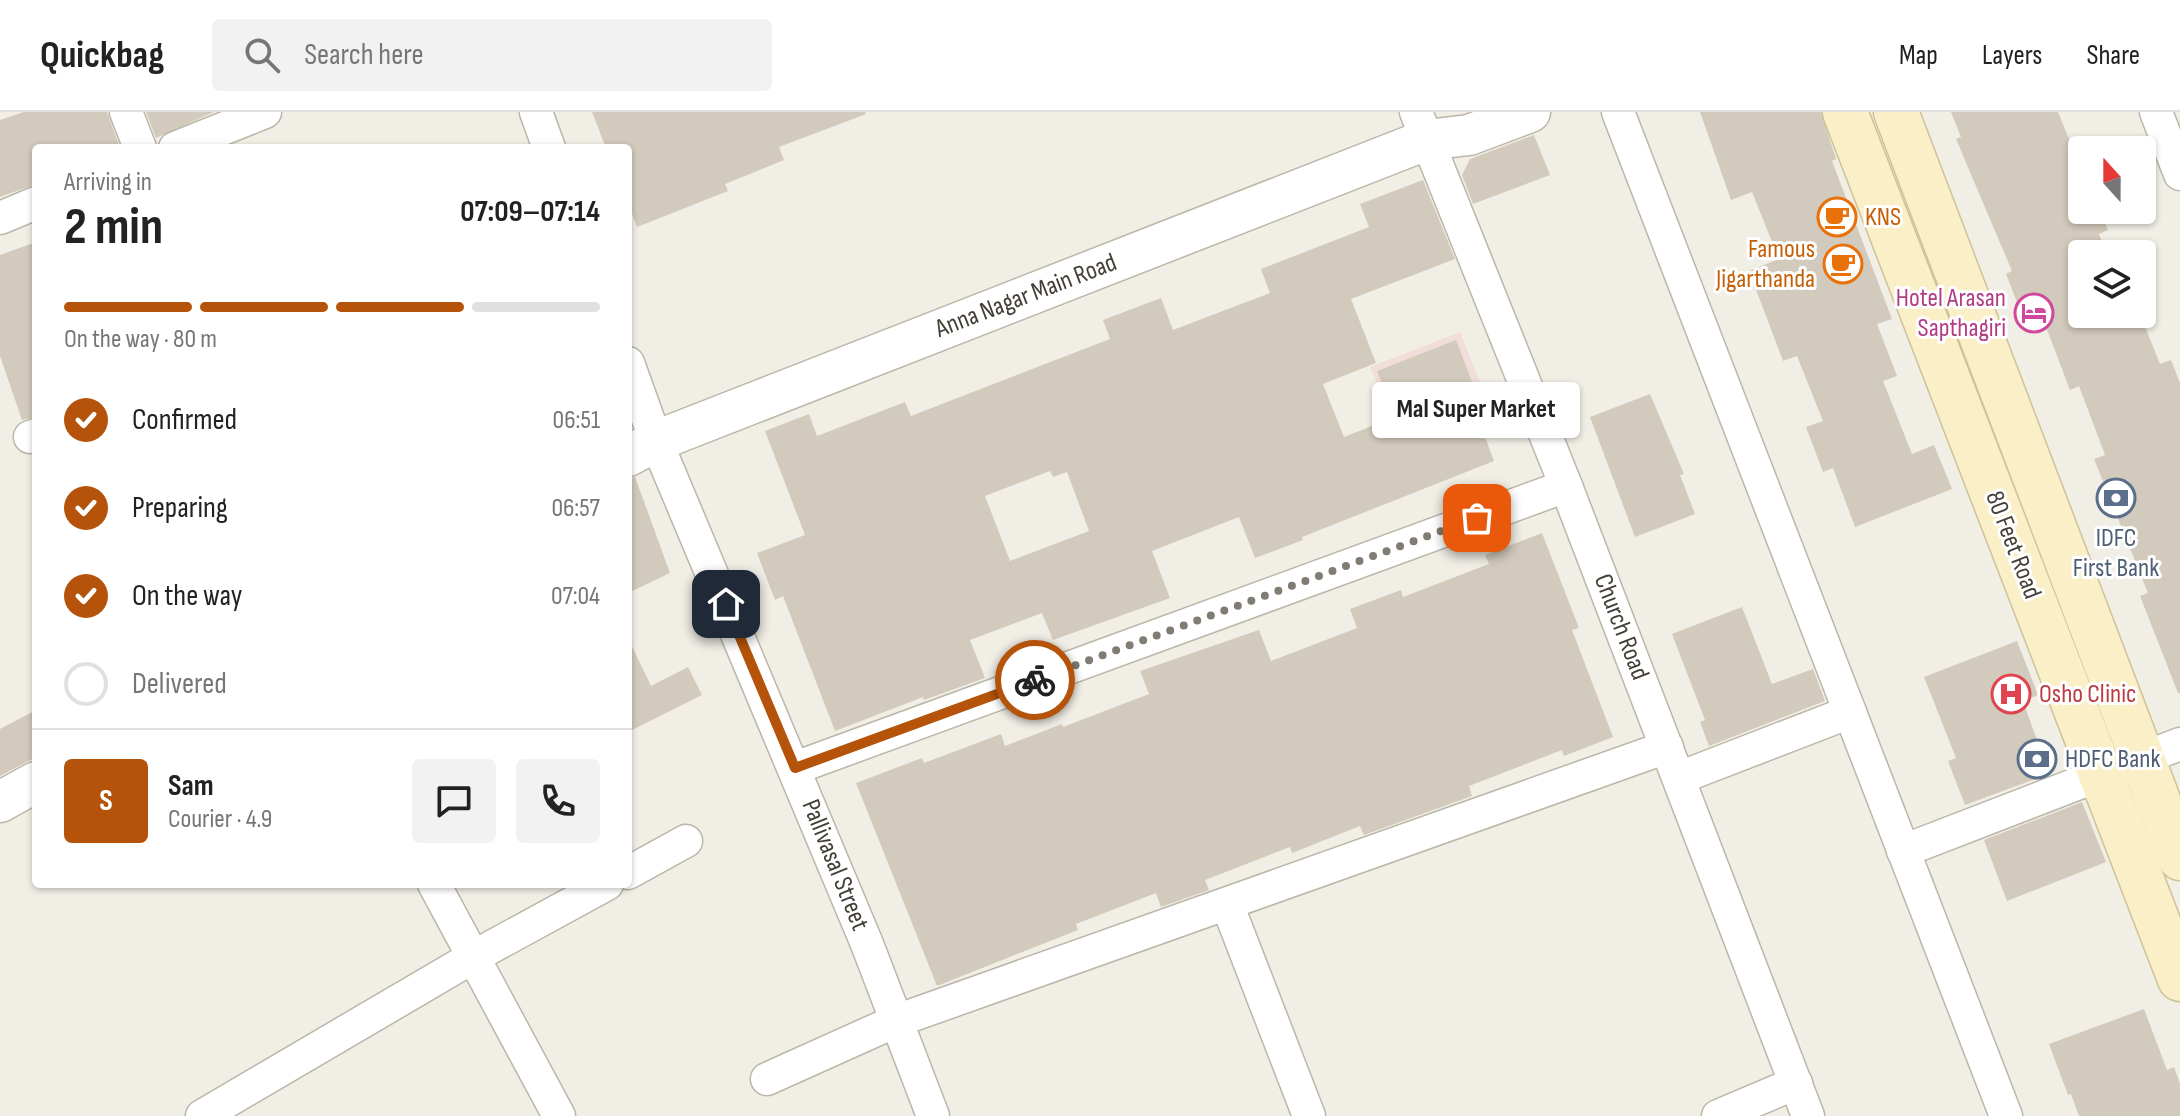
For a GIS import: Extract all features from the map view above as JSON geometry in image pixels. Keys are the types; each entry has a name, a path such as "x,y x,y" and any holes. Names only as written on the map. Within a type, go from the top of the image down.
{"main road":[{"name":"80 Feet Road","path":"1845,112 2180,979"},
{"name":"80 Feet Road","path":"1896,112 2162,752 2180,858"}],"street":[{"path":"126,112 138,144"},
{"path":"185,144 265,112"},
{"path":"536,112 548,144"},
{"name":"Anna Nagar Main Road","path":"642,449 1459,112"},
{"name":"Anna Nagar Main Road","path":"1421,126 1469,135 1530,112"},
{"path":"1618,112 2006,1116"},
{"path":"2156,112 2180,174"},
{"name":"Church Road","path":"1421,126 1566,486 1808,1116"},
{"path":"0,218 32,205"},
{"name":"Pallivasal Street","path":"632,388 642,449 795,768 933,1116"},
{"path":"795,768 1566,486"},
{"path":"1679,778 1850,712"},
{"path":"767,1079 896,1021 1667,747"},
{"path":"1903,851 2162,752"},
{"path":"0,802 32,784"},
{"path":"632,871 686,841"},
{"path":"436,888 559,1116"},
{"path":"202,1116 473,957 600,888"},
{"path":"1227,904 1309,1116"},
{"path":"1718,1116 1796,1083"}],"shaded area":[{"path":"1460,332 1488,402 1398,437 1370,367"}],"building":[{"path":"24,112 107,112 119,144 32,144 32,185 0,197 0,120"},
{"path":"146,112 214,112 156,138"},
{"path":"592,112 866,114 779,147 784,160 725,184 728,191 637,227 632,214 632,144 604,144"},
{"path":"1700,112 1821,112 1836,159 1832,161 1892,319 1877,324 1897,376 1883,381 1912,454 1934,445 1952,489 1855,527 1833,468 1823,472 1806,427 1823,421 1797,356 1783,361 1749,271 1779,259 1752,192 1731,200"},
{"path":"1951,112 2058,112 2068,137 2068,224 2106,224 2108,230 2099,234 2101,240 2068,240 2068,328 2146,328 2160,364 2171,360 2180,383 2180,693 2140,596 2148,593 2094,459 2105,455 2079,386 2070,390 2046,327 2029,333 2006,274 2012,271 1956,139 1961,137"},
{"path":"1534,135 1550,175 1473,204 1462,175 1470,159"},
{"path":"1423,180 1455,259 1351,299 1376,363 1323,384 1344,437 1395,417 1377,371 1456,340 1479,400 1472,402 1494,461 1255,558 1239,517 1152,551 1170,598 1053,640 1042,613 970,640 985,678 924,700 923,697 835,731 783,596 775,600 757,553 805,535 765,431 809,414 817,436 905,402 911,416 1110,339 1103,320 1161,298 1173,330 1270,293 1261,269 1369,227 1360,204","holes":["1050,471 1053,477 1067,472 1089,531 1010,561 985,496"]},
{"path":"32,243 32,418 22,420 0,356 0,255"},
{"path":"1650,394 1684,474 1680,475 1695,514 1635,537 1590,417"},
{"path":"635,477 670,573 632,591 632,478"},
{"path":"1542,533 1579,628 1572,630 1613,737 1564,756 1562,750 1469,786 1472,796 1364,835 1360,826 1292,853 1290,847 1205,880 1209,890 1161,907 1156,893 1076,924 1078,930 937,986 856,783 922,758 924,763 1001,734 1005,746 1062,724 1063,727 1149,694 1140,671 1259,630 1271,661 1357,628 1350,609 1401,590 1403,597 1489,564 1485,555"},
{"path":"1742,607 1772,684 1813,669 1825,701 1709,746 1700,722 1705,720 1672,634"},
{"path":"2017,641 2038,695 2023,701 2049,774 1965,805 1948,761 1956,758 1924,677"},
{"path":"632,646 651,686 688,667 702,695 632,730"},
{"path":"32,712 32,759 0,776 0,729"},
{"path":"2082,802 2106,862 2007,901 1984,840"},
{"path":"2144,1009 2167,1070 2174,1067 2180,1084 2180,1116 2079,1116 2049,1044"}],"way so far":[{"path":"1035,680 1477,518"}],"place":[{"name":"KNS","path":"1837,217"},
{"name":"Famous Jigarthanda","path":"1843,264"},
{"name":"Hotel Arasan Sapthagiri","path":"2034,313"},
{"name":"IDFC First Bank","path":"2116,498"},
{"name":"Mal Super Market","path":"1477,518"},
{"name":"Osho Clinic","path":"2011,694"},
{"name":"HDFC Bank","path":"2037,759"}],"route":[{"path":"726,604 795,768 1035,680"}]}
